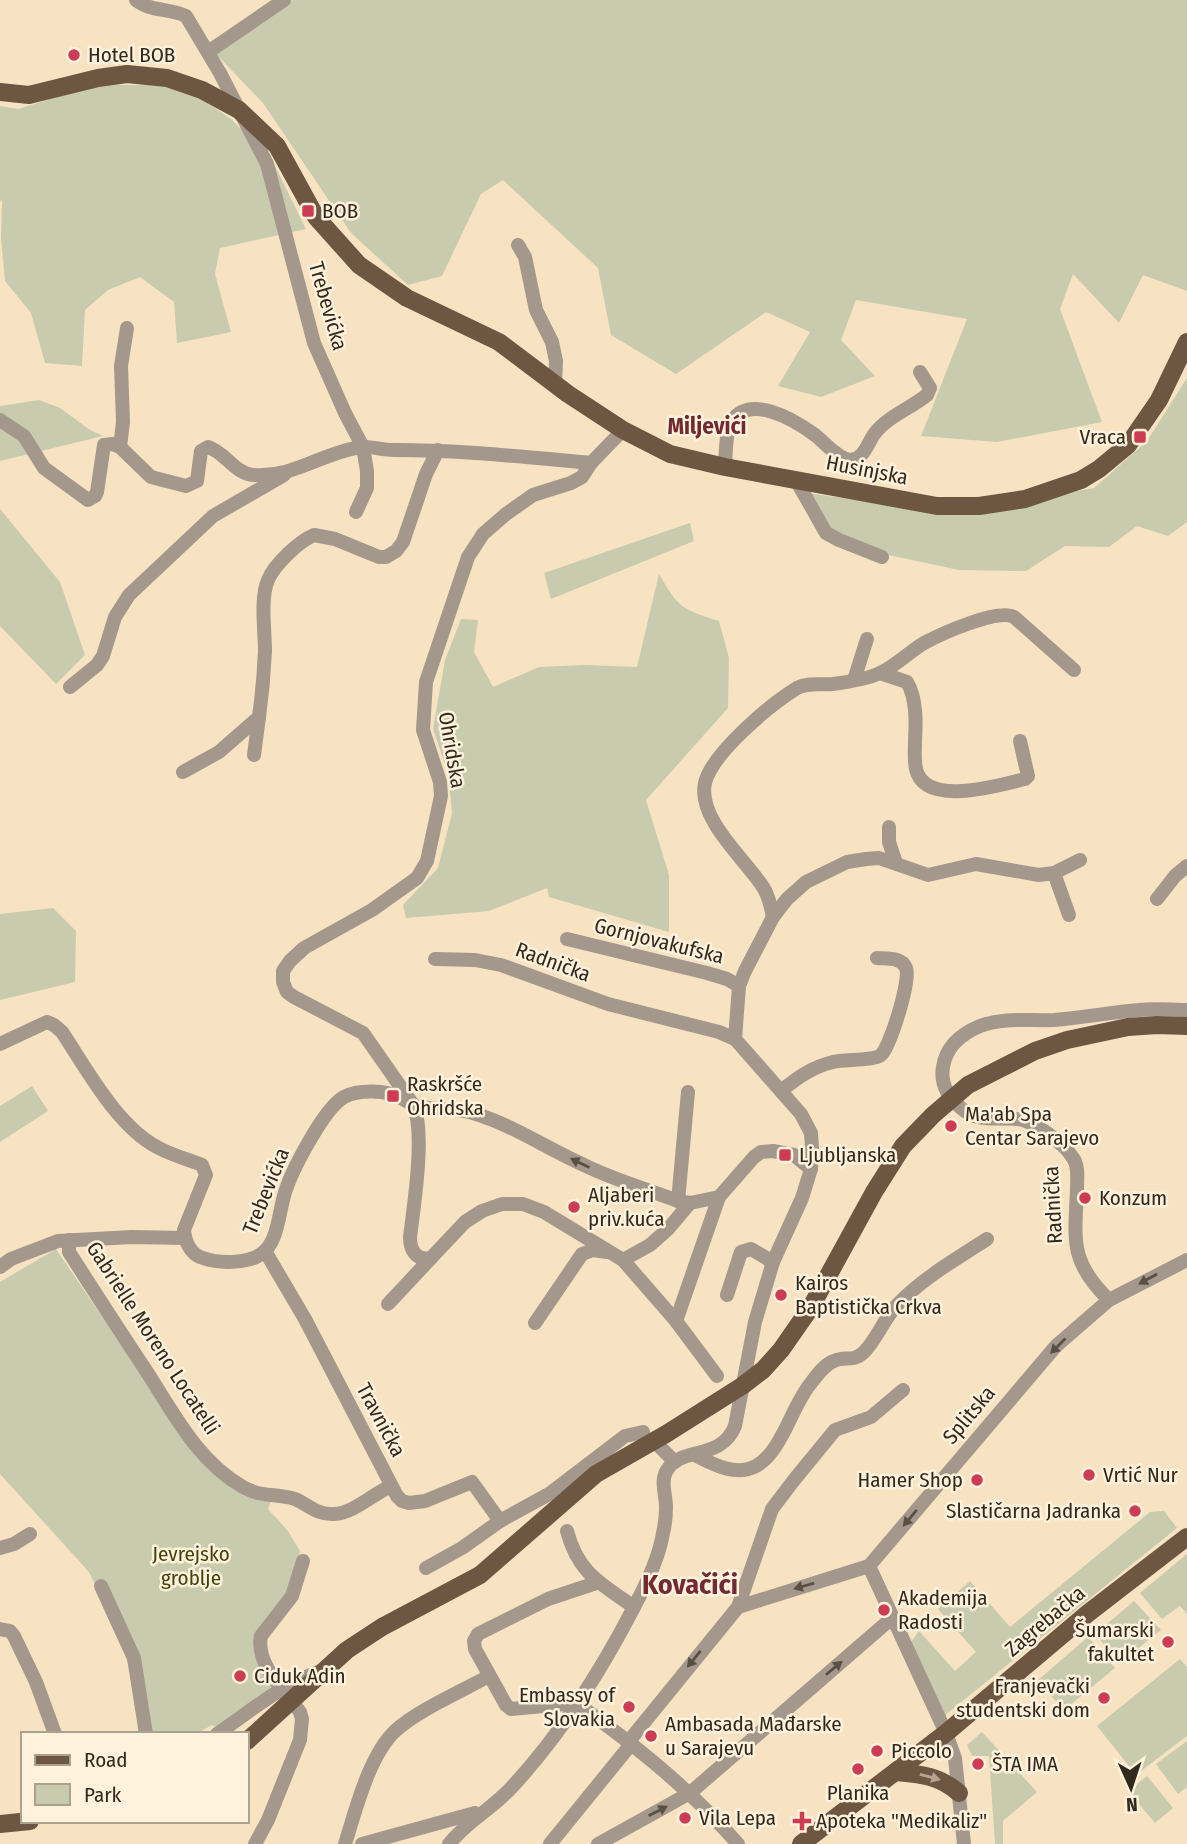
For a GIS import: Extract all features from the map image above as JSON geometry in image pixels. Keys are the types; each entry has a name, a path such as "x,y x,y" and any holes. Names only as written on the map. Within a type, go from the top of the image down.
{"main road":[{"name":"Husinjska","path":"0,92 30,95 98,78 134,74 167,78 202,90 239,110 278,146 316,217 359,265 407,298 499,342 623,430 670,454 725,467 907,501 949,506 979,506 1025,499 1081,480 1128,445 1170,380 1187,342"},
{"path":"248,1740 282,1708 289,1690 324,1670 347,1650 382,1627 480,1575 572,1492 596,1474 629,1454 663,1440 763,1370 797,1328 903,1146 968,1085 1035,1051 1094,1033 1128,1027 1187,1026"},
{"name":"Zagrebačka","path":"800,1844 946,1734 1087,1614 1187,1537"},
{"path":"896,1772 940,1779 959,1793"},
{"path":"0,1824 21,1822"}],"street":[{"path":"208,52 284,0"},
{"name":"Trebevićka","path":"138,1 153,9 178,12 187,16 267,164 314,343 363,447 368,471 366,488 356,512"},
{"path":"518,245 525,257 537,310 552,342 556,361 555,384"},
{"path":"120,447 124,422 121,366 127,328"},
{"path":"725,467 730,425 736,416 754,409 783,415 842,457 854,459 864,452 877,431 927,394 930,388 920,372"},
{"path":"0,420 24,436 44,468 88,500 97,492 104,444 120,447 151,477 186,486 197,481 201,451 208,447 216,449 244,473 288,473"},
{"name":"Ohridska","path":"414,1106 363,1033 287,992 283,982 284,971 304,948 372,910 417,878 427,861 441,796 440,782 423,730 426,682 468,557 483,534 533,495 582,477 623,430"},
{"path":"70,687 97,665 103,656 114,617 128,595 213,516 288,473 321,458 363,447 438,450 592,463"},
{"path":"254,755 265,653 265,596 268,580 291,551 314,535 335,539 379,556 396,551 403,542 426,474 438,450"},
{"path":"796,480 826,533 882,556"},
{"path":"773,917 763,886 743,863 709,810 705,784 711,769 736,738 759,717 799,687 854,680 880,673 925,643 967,624 1007,614 1014,617 1074,670"},
{"path":"854,680 867,639"},
{"path":"880,673 908,682 915,712 916,771 921,779 937,790 965,792 1025,779 1028,771 1020,741"},
{"path":"183,772 219,752 259,717"},
{"path":"888,827 889,842 896,863"},
{"name":"Gornjovakufska","path":"735,1040 739,986 773,917 806,882 847,862 879,858 928,875 976,864 1039,875 1054,873 1080,860"},
{"path":"1157,899 1175,876 1187,866"},
{"path":"1054,873 1069,915"},
{"name":"Gornjovakufska","path":"567,939 708,973 739,986"},
{"path":"781,1091 813,1068 832,1062 876,1058 883,1054 908,976 906,966 901,962 877,958"},
{"name":"Radnička","path":"435,959 475,960 501,965 608,1004 719,1032 735,1040"},
{"name":"Radnička","path":"1109,1300 1084,1270 1076,1250 1074,1234 1077,1175 1072,1156 1024,1120 976,1117 963,1110 943,1087 943,1068 949,1048 961,1036 982,1025 1018,1019 1085,1017 1140,1010 1187,1010"},
{"path":"0,1044 47,1022 54,1025 62,1032 117,1111 138,1133 154,1146 202,1165 206,1175 184,1230 184,1238 58,1241 12,1259 0,1267"},
{"path":"449,1844 468,1823 501,1799 534,1763 576,1703 634,1607 661,1544 667,1471 674,1462 724,1443 732,1435 755,1322 772,1262 802,1198 811,1169 811,1133 801,1114 735,1040"},
{"name":"Trebevićka","path":"184,1238 195,1255 205,1259 242,1260 254,1258 265,1251 273,1238 295,1165 323,1122 340,1100 354,1094 372,1092 391,1094 414,1106 473,1113 521,1131 585,1166 684,1202"},
{"path":"535,1323 585,1252 598,1250 617,1257 650,1245 668,1230 684,1202 688,1092"},
{"path":"414,1106 418,1115 419,1138 410,1245 416,1255 430,1258"},
{"path":"676,1321 719,1198 754,1157 761,1152 773,1151 794,1155 811,1169"},
{"path":"684,1202 719,1198"},
{"path":"388,1304 466,1222 482,1211 502,1204 523,1204 544,1212 617,1257 676,1321 717,1377"},
{"path":"695,1455 722,1468 735,1470 757,1465 766,1458 809,1384 827,1365 858,1357 871,1345 884,1320 900,1302 930,1277 987,1239"},
{"name":"Gabrielle Moreno Locatelli","path":"69,1240 69,1252 148,1375 189,1438 218,1471 263,1496 298,1500 321,1513 344,1512 391,1486"},
{"path":"727,1295 741,1252 751,1249 772,1262"},
{"name":"Travnička","path":"265,1251 304,1319 391,1486 402,1501 418,1503 472,1482 500,1521"},
{"path":"1109,1300 1187,1260"},
{"name":"Splitska","path":"869,1566 1056,1346 1109,1300"},
{"path":"550,1844 738,1607 772,1509 794,1480 835,1430 871,1417 903,1390"},
{"path":"426,1568 462,1548 500,1521 550,1494 625,1436 643,1432"},
{"path":"663,1440 674,1462"},
{"path":"567,1531 576,1559 599,1583 634,1607"},
{"path":"0,1548 14,1544 30,1534"},
{"path":"255,1844 268,1820 300,1740 301,1730 300,1712 289,1690 264,1660 261,1636 292,1596 303,1561"},
{"path":"738,1607 869,1566 955,1758 964,1844"},
{"path":"599,1583 548,1599 478,1634 474,1641 475,1649 489,1676 511,1709 576,1703 631,1742 690,1793 738,1844"},
{"path":"102,1586 134,1658 146,1732"},
{"path":"598,1844 690,1793 892,1618"},
{"path":"0,1629 14,1636 36,1682 54,1732"},
{"path":"345,1844 373,1765 394,1732 489,1676"},
{"path":"220,1732 289,1690"},
{"path":"362,1844 482,1811"}],"green space":[{"path":"292,0 1187,0 1187,291 1143,275 1119,323 1073,274 1060,309 1102,422 997,442 921,436 967,319 856,300 841,340 875,376 821,397 778,386 810,332 766,312 676,374 611,335 598,268 503,180 481,194 442,276 408,285 351,233 263,103 215,53"},
{"path":"109,85 161,85 199,97 231,119 273,162 306,229 220,248 215,274 231,332 177,343 174,302 140,277 108,290 85,310 82,366 45,363 31,313 5,281 1,239 0,106 18,109 81,90"},
{"path":"1187,378 1187,522 1168,536 1137,526 1109,547 1065,546 1026,571 959,570 879,553 833,534 807,493 950,513 1094,488 1147,441"},
{"path":"39,400 60,408 103,436 0,461 0,406"},
{"path":"0,509 60,582 85,655 56,684 0,626"},
{"path":"690,523 694,541 551,599 544,573"},
{"path":"659,574 683,606 719,621 729,658 728,708 646,800 669,875 669,932 549,897 547,888 489,911 406,918 403,905 438,868 452,813 448,773 433,729 445,660 461,619 478,620 474,652 493,687 539,667 637,667"},
{"path":"53,908 76,931 75,982 0,1000 0,914"},
{"path":"32,1086 48,1111 0,1142 0,1106"},
{"name":"Jevrejsko groblje","path":"56,1249 195,1453 272,1499 268,1509 288,1531 300,1551 291,1594 256,1636 272,1689 217,1728 212,1725 200,1732 139,1732 137,1695 121,1640 89,1572 0,1474 0,1282"},
{"path":"1164,1511 1177,1528 944,1716 911,1642 919,1631 955,1671 976,1652 938,1609 970,1581 1010,1627 1150,1512"},
{"path":"1187,1554 1187,1614 1180,1606 1162,1619 1140,1593"},
{"path":"1134,1601 1161,1630 1120,1663 1095,1634"},
{"path":"1088,1637 1115,1668 1064,1710 1037,1681"},
{"path":"1180,1659 1187,1667 1187,1736 1136,1775 1097,1726"},
{"path":"982,1732 1037,1792 1003,1821 1003,1844 995,1844 989,1756 972,1756 967,1745"},
{"path":"1187,1741 1187,1787 1178,1794 1156,1764"},
{"path":"1147,1776 1173,1808 1155,1823 1128,1791"}],"place":[{"name":"Hotel BOB","path":"74,55"},
{"name":"BOB","path":"308,211"},
{"name":"Vraca","path":"1140,437"},
{"name":"Raskršće Ohridska","path":"393,1096"},
{"name":"Ma'ab Spa Centar Sarajevo","path":"951,1126"},
{"name":"Ljubljanska","path":"785,1155"},
{"name":"Konzum","path":"1085,1198"},
{"name":"Aljaberi priv.kuća","path":"574,1207"},
{"name":"Kairos Baptistička Crkva","path":"781,1295"},
{"name":"Vrtić Nur","path":"1089,1475"},
{"name":"Hamer Shop","path":"977,1480"},
{"name":"Slastičarna Jadranka","path":"1135,1511"},
{"name":"Akademija Radosti","path":"884,1610"},
{"name":"Šumarski fakultet","path":"1168,1642"},
{"name":"Ciduk Adin","path":"240,1676"},
{"name":"Franjevački studentski dom","path":"1104,1698"},
{"name":"Embassy of Slovakia","path":"629,1707"},
{"name":"Ambasada Mađarske u Sarajevu","path":"651,1736"},
{"name":"Piccolo","path":"877,1751"},
{"name":"ŠTA IMA","path":"978,1764"},
{"name":"Planika","path":"858,1769"},
{"name":"Vila Lepa","path":"685,1818"},
{"name":"Apoteka \"Medikaliz\"","path":"802,1821"}],"district":[{"name":"Miljevići","path":"707,426"},
{"name":"Kovačići","path":"690,1584"}]}
